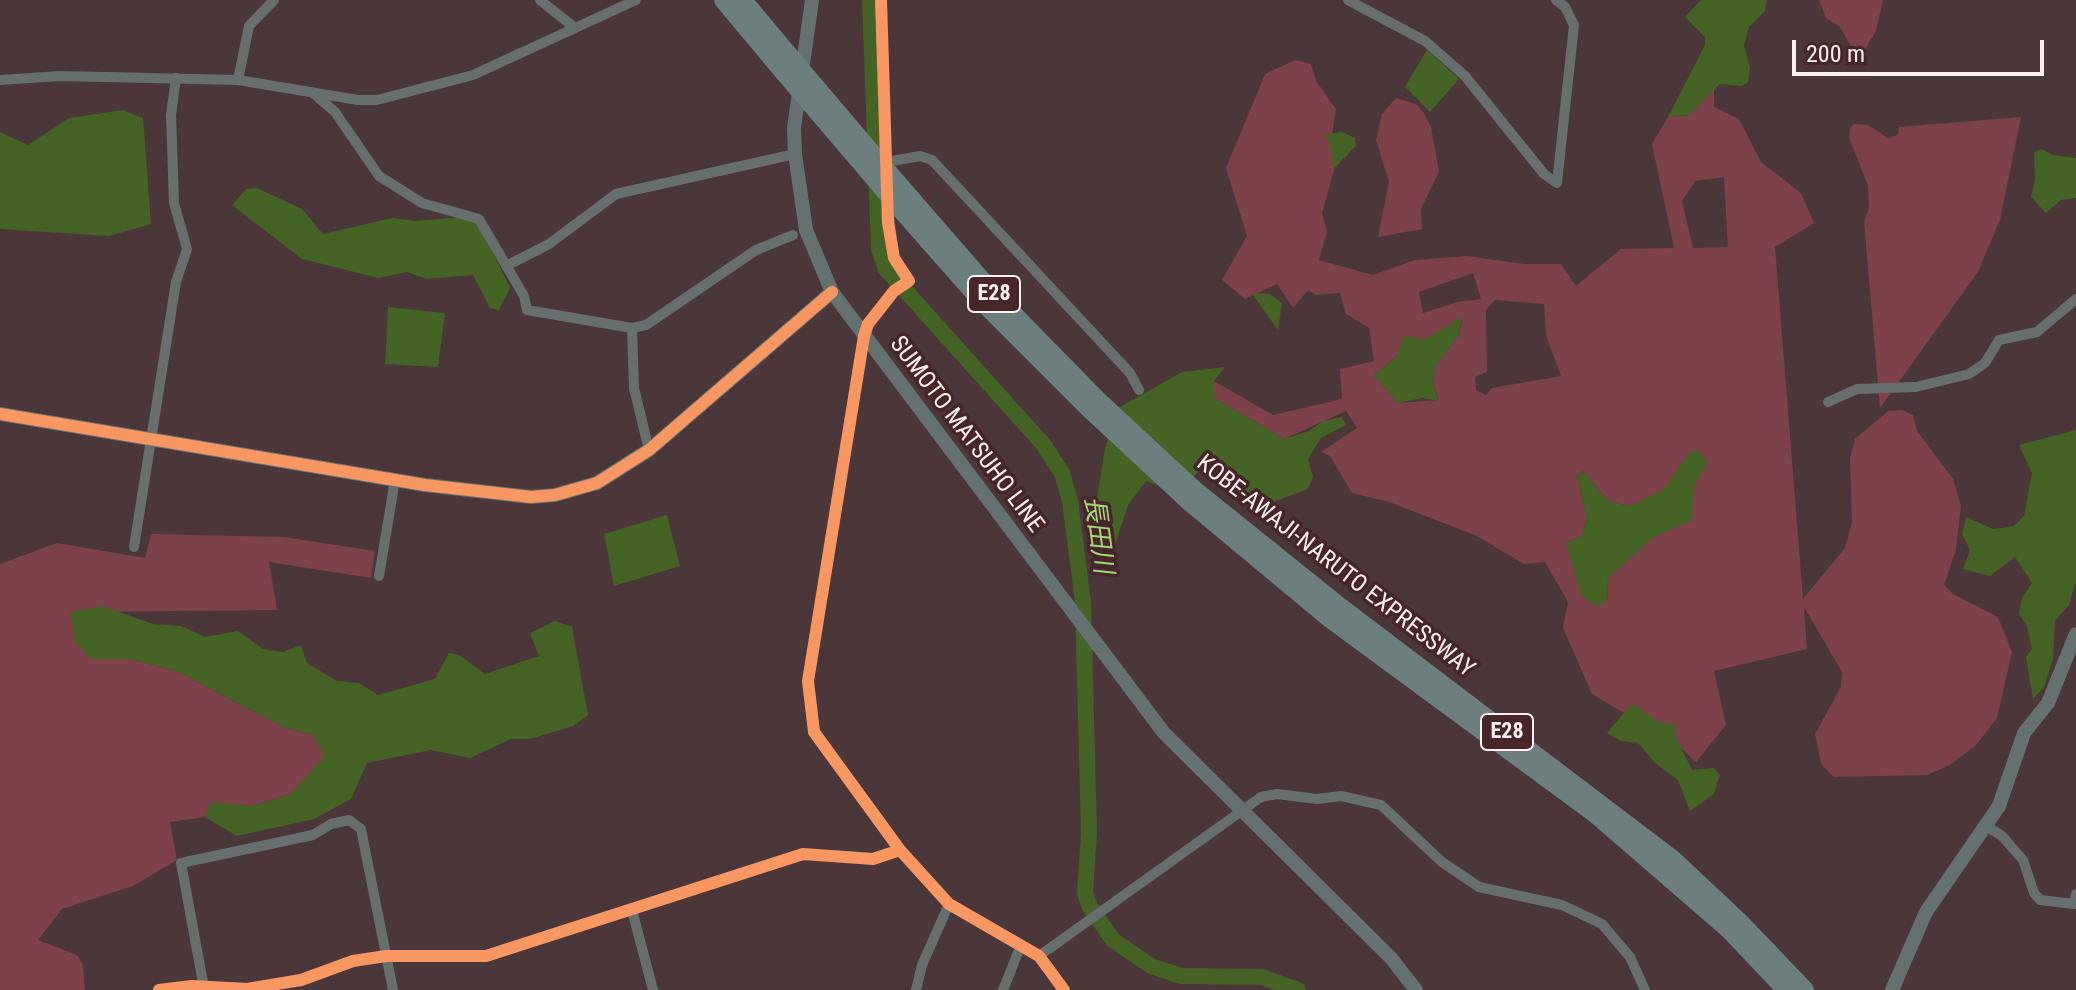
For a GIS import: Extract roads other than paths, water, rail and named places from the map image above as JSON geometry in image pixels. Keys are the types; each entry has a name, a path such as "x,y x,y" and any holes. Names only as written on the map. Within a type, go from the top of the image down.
{"highway":[{"name":"KOBE-AWAJI-NARUTO EXPRESSWAY","path":"723,0 896,181 1093,404"},
{"name":"KOBE-AWAJI-NARUTO EXPRESSWAY","path":"743,0 787,64 900,209 983,303 1330,619 1595,814 1729,930 1786,990"},
{"name":"KOBE-AWAJI-NARUTO EXPRESSWAY","path":"1191,495 1674,860 1740,922 1805,990"}],"main road":[{"name":"SUMOTO MATSUHO LINE","path":"812,0 794,128 795,154 806,230 832,292 1164,733 1391,958 1416,990"},
{"path":"0,414 395,480 531,497 555,495 597,483 649,450 832,292"},
{"path":"1892,990 1926,912 1988,827 1999,806 2024,733 2048,703 2076,634"}],"street":[{"path":"238,80 249,26 274,0"},
{"path":"540,0 575,28"},
{"path":"0,80 22,77 238,80 358,100 391,96 473,75 636,0"},
{"path":"881,0 888,223 894,258 909,281 894,291 868,324 864,336 808,694 814,732 900,850 949,904 1039,956 1064,990"},
{"path":"1348,0 1425,41 1465,76 1544,174 1557,183 1574,25 1565,7 1556,0"},
{"path":"134,547 176,282 187,249 174,203 171,115 176,78"},
{"path":"311,92 335,112 379,176 422,203 475,216 524,296 527,310 632,328 646,325 756,250 793,235"},
{"path":"506,266 549,244 616,194 795,154"},
{"path":"886,162 920,156 932,160 1130,373 1139,390"},
{"path":"1828,402 1857,389 1916,387 1969,374 1985,363 1999,340 2037,332 2076,299"},
{"path":"632,328 634,388 649,450"},
{"path":"379,576 395,480"},
{"path":"1039,956 1261,797 1277,794 1317,799 1341,796 1381,805 1442,862 1479,887 1562,905 1602,924 1630,957 1645,990"},
{"path":"204,988 181,863 313,835 341,820 357,823 361,829 393,990"},
{"path":"1988,827 2002,836 2023,860 2034,893 2040,900 2075,901"},
{"path":"159,990 192,986 247,989 279,984 353,961 386,956 486,956 803,854 873,859 900,850"},
{"path":"916,990 922,965 949,904"},
{"path":"632,910 653,990"},
{"path":"1003,990 1021,945"}],"water":[{"path":"1701,0 1767,0 1765,11 1749,27 1744,45 1750,68 1748,82 1742,86 1720,84 1689,115 1668,117 1705,45 1705,37 1685,17"},
{"path":"1427,50 1459,79 1430,112 1405,87"},
{"path":"123,110 143,118 151,224 109,236 0,229 0,132 28,145 69,118"},
{"path":"1342,132 1355,138 1356,146 1333,169 1332,149 1325,135"},
{"path":"2042,149 2053,155 2076,158 2076,198 2061,200 2046,213 2031,197 2035,180 2034,152"},
{"path":"257,188 302,209 323,234 392,218 415,221 475,216 510,288 499,310 490,308 473,275 427,279 407,272 378,278 302,259 232,205 246,189"},
{"path":"1270,294 1282,303 1278,330 1253,295"},
{"path":"388,307 445,313 438,367 385,364"},
{"path":"1462,317 1459,335 1435,367 1433,383 1438,401 1423,398 1398,403 1374,375 1397,356 1404,335 1424,340"},
{"path":"1225,367 1214,381 1214,398 1284,439 1309,431 1323,421 1342,417 1346,425 1321,438 1308,459 1313,477 1308,489 1273,502 1266,510 1204,467 1184,485 1164,487 1146,481 1128,505 1113,551 1105,554 1096,548 1093,525 1105,448 1120,407 1182,372"},
{"path":"2076,430 2076,581 2069,605 2055,621 2053,659 2044,687 2033,699 2026,657 2032,649 2027,626 2019,614 2022,598 2032,583 2015,557 1990,576 1963,569 1970,550 1962,534 1966,517 1993,529 2014,526 2024,516 2032,473 2019,445"},
{"path":"1698,450 1708,462 1694,486 1692,520 1652,538 1608,578 1607,600 1596,607 1581,595 1566,543 1582,536 1587,519 1577,476 1583,471 1609,502 1631,506 1664,489 1691,451"},
{"path":"667,515 680,566 614,586 604,534"},
{"path":"102,606 153,624 181,626 205,637 238,631 263,649 283,652 301,645 307,663 337,681 359,683 378,695 435,679 449,653 459,655 485,674 539,656 530,633 555,621 572,627 588,715 573,726 530,739 511,739 470,758 431,750 367,763 351,799 314,819 237,836 205,817 211,802 251,806 291,794 325,756 313,735 283,727 177,671 130,659 92,659 76,643 70,612"},
{"path":"1632,703 1658,722 1676,725 1675,735 1692,770 1714,768 1720,775 1714,794 1690,811 1678,780 1655,763 1638,743 1621,741 1607,733"}],"waterway":[{"name":"長田川","path":"870,0 879,249 886,269 1043,444 1062,473 1070,501 1083,602 1089,833 1085,893 1090,907 1113,940 1151,966 1181,976 1262,977 1298,990"}]}
